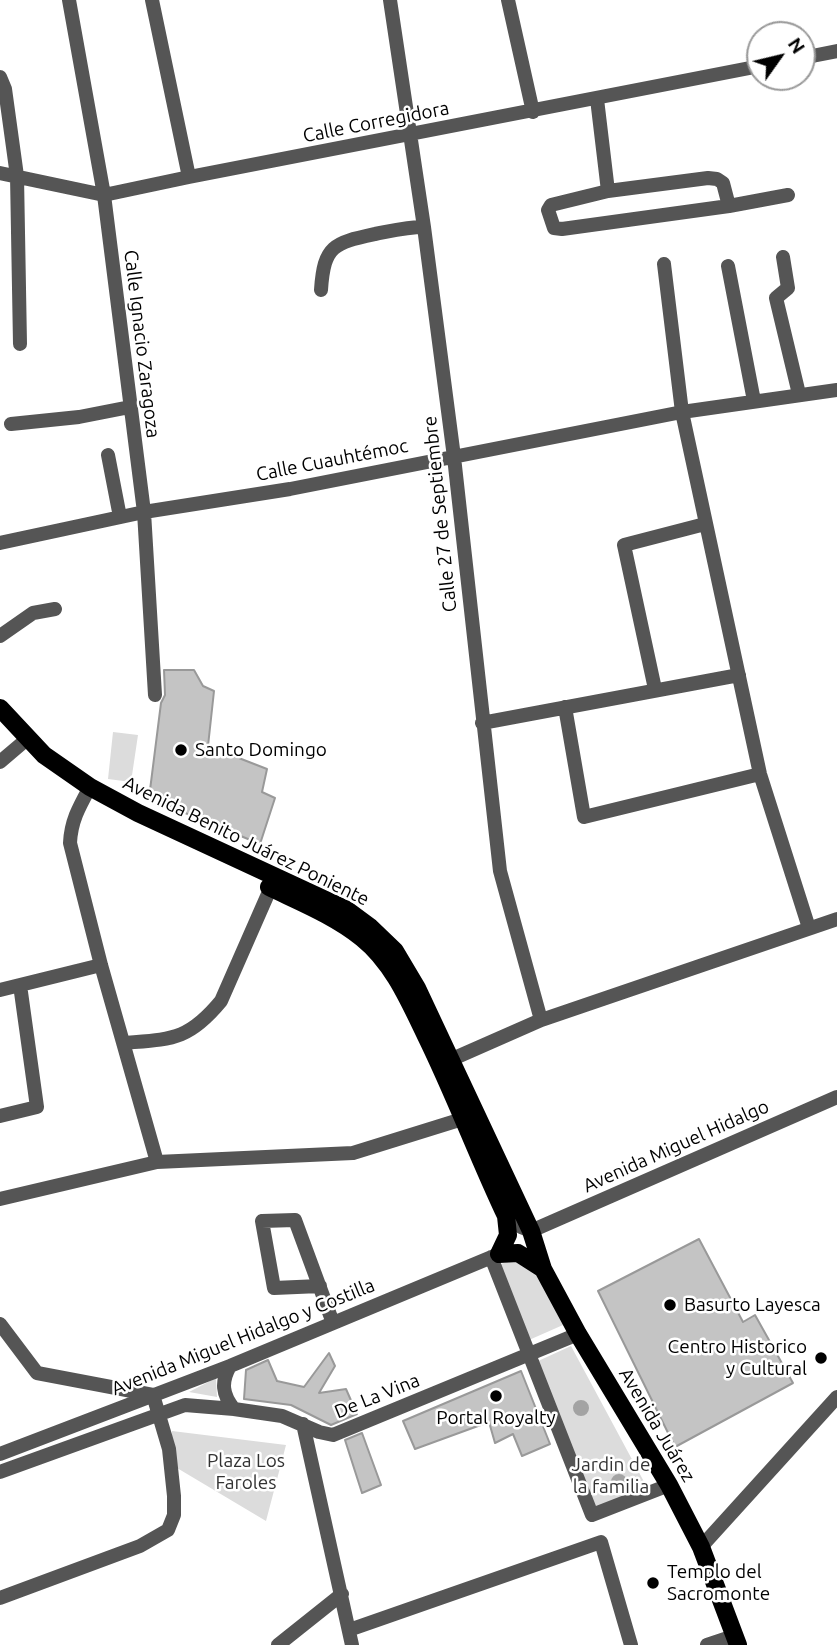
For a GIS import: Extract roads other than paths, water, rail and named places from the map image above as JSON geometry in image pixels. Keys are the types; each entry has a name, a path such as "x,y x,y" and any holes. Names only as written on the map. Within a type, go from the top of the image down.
{"main road":[{"name":"Avenida Benito Juárez Poniente","path":"1,715 24,742 54,762 88,792 138,813 273,882 347,910 395,951 417,988 470,1117 531,1231"},
{"name":"Avenida Benito Juárez Poniente","path":"470,1117 492,1186 509,1226 508,1235 495,1255"},
{"name":"Avenida Juárez","path":"531,1231 543,1269 578,1334 669,1485 701,1546 736,1640"},
{"path":"495,1255 518,1254 543,1269"}],"street":[{"name":"Calle Ignacio Zaragoza","path":"69,0 104,195 144,512 155,695"},
{"path":"152,0 189,177"},
{"name":"Calle 27 de Septiembre","path":"390,0 424,227 454,457 500,871 541,1020"},
{"path":"508,0 533,112"},
{"path":"816,55 837,51"},
{"name":"Calle Corregidora","path":"0,173 104,195 746,69"},
{"path":"0,77 5,89 17,176 20,344"},
{"path":"597,99 608,191"},
{"path":"729,206 723,183 708,178 608,191 551,205 548,209 554,228 562,229 729,206 788,195"},
{"path":"321,290 323,266 329,254 342,241 424,227"},
{"path":"783,257 788,288 776,298 799,394"},
{"path":"664,264 682,412 705,524 760,774 809,928"},
{"path":"728,266 754,401"},
{"name":"Calle Cuauhtémoc","path":"0,543 144,512 290,489 682,412 837,390"},
{"path":"11,424 79,417 130,407"},
{"path":"108,455 120,517"},
{"path":"655,689 624,545 705,524"},
{"path":"0,636 33,613 55,609"},
{"path":"482,723 739,675"},
{"path":"565,707 584,817 760,774"},
{"path":"0,762 24,742"},
{"path":"88,792 75,814 70,844 157,1162"},
{"path":"123,1042 172,1038 193,1030 206,1018 220,1001 273,882"},
{"path":"446,1062 541,1020 837,919"},
{"path":"0,990 101,965"},
{"path":"0,1116 37,1107 20,985"},
{"name":"Avenida Miguel Hidalgo","path":"531,1231 837,1097"},
{"path":"0,1199 157,1162 353,1153 470,1117"},
{"path":"492,1186 514,1220 531,1231"},
{"path":"320,1286 274,1288 262,1221 295,1220 320,1286 333,1323"},
{"path":"495,1255 592,1515 669,1485"},
{"name":"Avenida Miguel Hidalgo y Costilla","path":"0,1454 230,1366 495,1255"},
{"path":"0,1324 37,1373 153,1395 169,1449 174,1496 174,1515 168,1530 140,1546 0,1598"},
{"name":"De La Vina","path":"185,1405 282,1416 318,1432 333,1435 578,1334"},
{"path":"230,1366 223,1388 233,1409"},
{"path":"701,1546 837,1397"},
{"name":"Avenida Miguel Hidalgo y Costilla","path":"0,1472 185,1405"},
{"path":"303,1424 352,1645"},
{"path":"349,1630 601,1542 631,1645"},
{"path":"278,1645 342,1594"},
{"path":"707,1645 736,1640"}],"place":[{"name":"Santo Domingo","path":"181,750"},
{"name":"Basurto Layesca","path":"670,1305"},
{"name":"Centro Historico y Cultural","path":"821,1358"},
{"name":"Portal Royalty","path":"496,1396"},
{"name":"Templo del Sacromonte","path":"653,1583"}],"park label":[{"name":"Plaza Los Faroles","path":"246,1472"},
{"name":"Jardin de la familia","path":"611,1476"}]}
